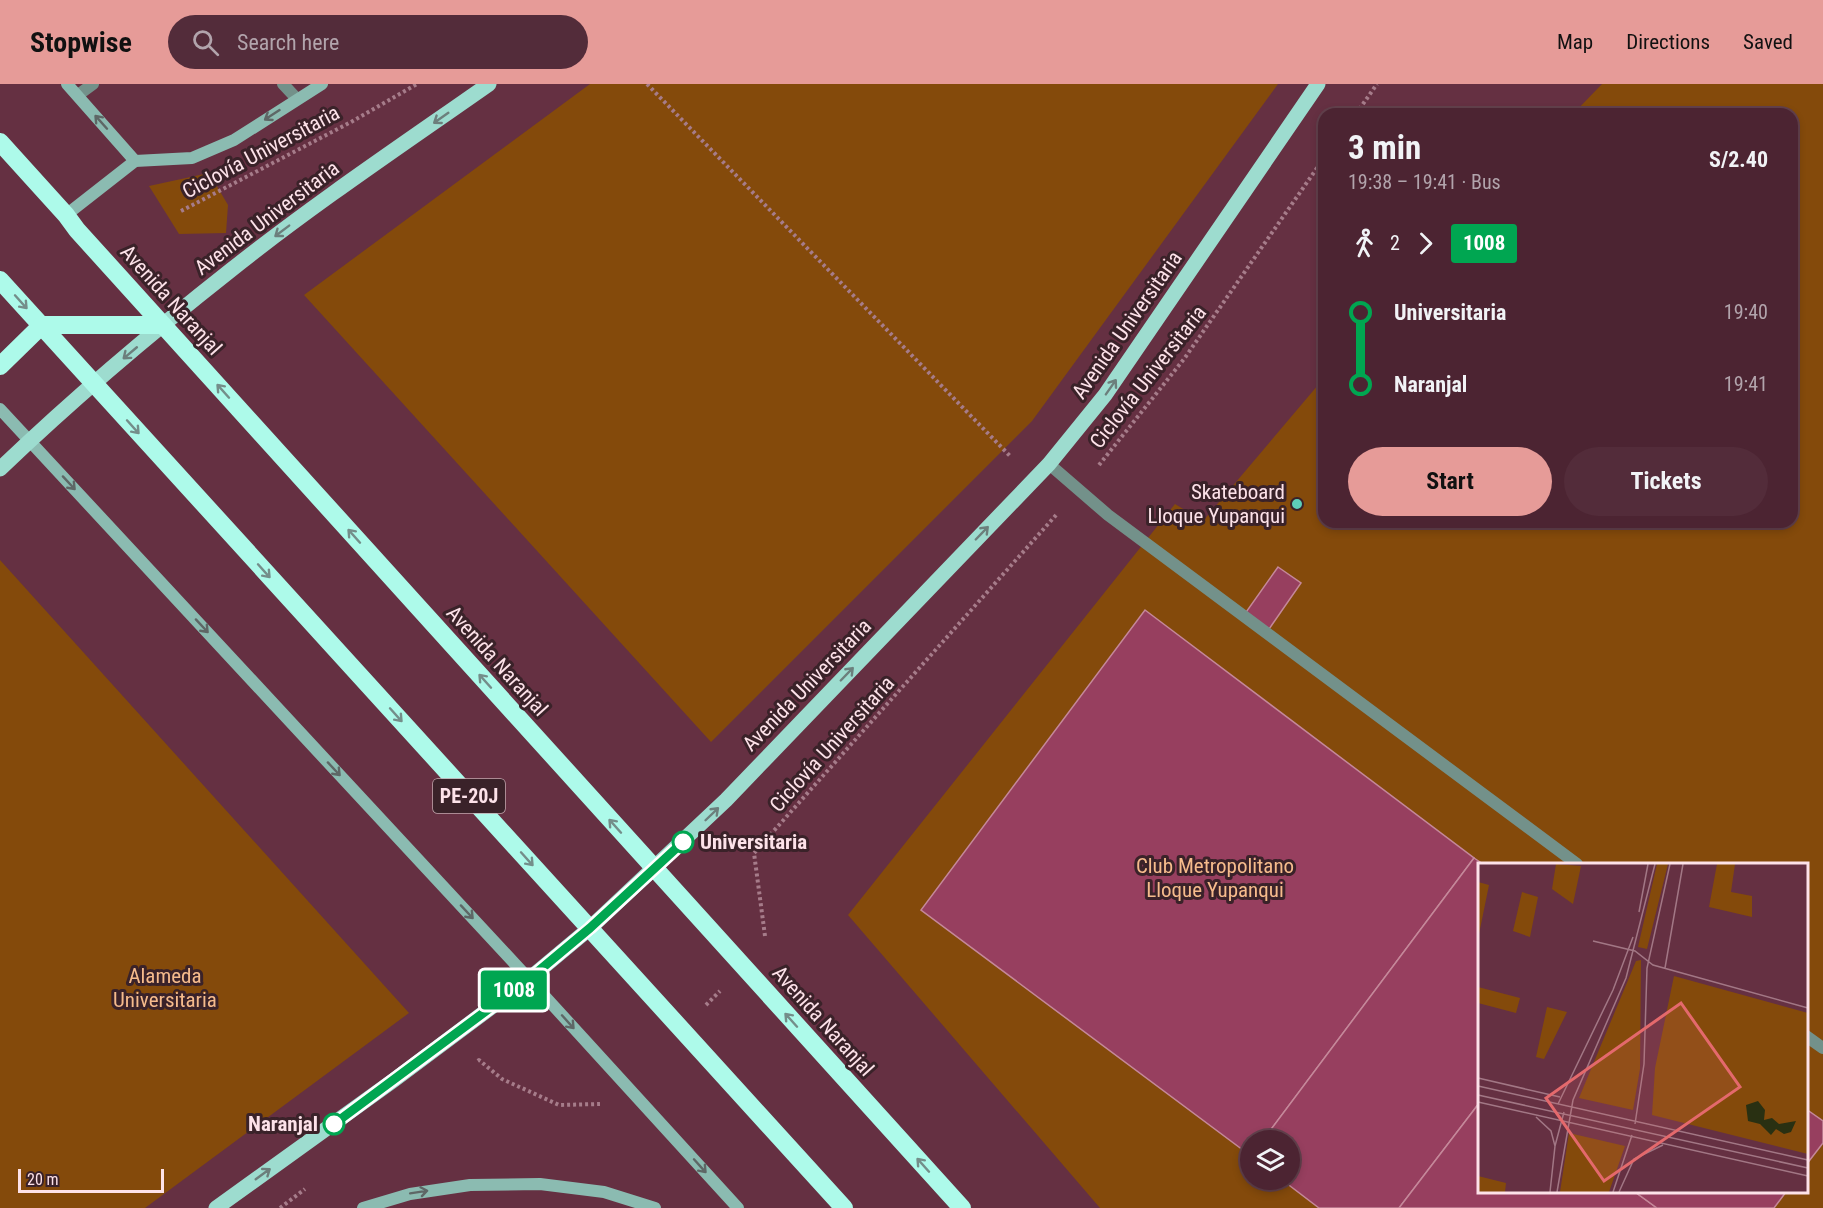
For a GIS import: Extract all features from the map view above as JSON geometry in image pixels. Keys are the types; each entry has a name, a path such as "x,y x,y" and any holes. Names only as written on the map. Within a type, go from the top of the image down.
{"highway":[{"name":"Avenida Naranjal","path":"0,142 962,1208"},
{"name":"PE-20J","path":"0,280 844,1208"},
{"path":"0,366 42,325 163,325"}],"main road":[{"path":"67,84 135,161"},
{"path":"66,215 135,161 192,158 234,140 322,84"},
{"name":"Avenida Universitaria","path":"0,469 93,384 232,269 341,188 489,84"},
{"name":"Avenida Universitaria","path":"216,1208 529,979 590,928 726,800 1049,464 1106,395 1318,84"},
{"path":"0,409 529,979 738,1208"},
{"path":"363,1208 410,1194 470,1185 540,1184 604,1192 655,1208"}],"lane":[{"path":"78,95 93,84"},
{"path":"283,84 297,99"},
{"path":"1049,464 1108,515 1576,863"},
{"path":"1808,1037 1823,1048"}],"path":[{"name":"Ciclovía Universitaria","path":"181,211 351,122 417,84"},
{"path":"646,84 1034,480"},
{"path":"1360,108 1377,84"},
{"name":"Ciclovía Universitaria","path":"682,1029 766,944 754,852 1079,490 1184,359 1318,167"},
{"path":"470,1067 479,1060 502,1079 559,1105 599,1105 626,1085"},
{"path":"279,1208 308,1187"}],"green space":[{"path":"590,84 1278,84 1032,421 711,742 304,295"},
{"name":"Club Metropolitano Lloque Yupanqui","path":"1602,84 1823,84 1823,1208 1100,1208 848,915 1175,504 1203,521 1318,385 1318,528 1798,528 1798,108 1579,108"},
{"path":"209,173 228,205 226,233 179,234 149,186"},
{"name":"Alameda Universitaria","path":"0,560 409,1013 145,1208 0,1208"}],"building":[{"path":"1278,567 1301,583 1267,632 1244,615"},
{"path":"1145,610 1474,858 1270,1130 1240,1130 1240,1148 921,910"},
{"path":"1474,858 1482,863 1478,863 1478,1105 1399,1208 1319,1208 1295,1190 1300,1190 1300,1130 1270,1130"},
{"path":"1478,1105 1478,1193 1636,1193 1657,1208 1399,1208"},
{"path":"1808,1110 1823,1121 1823,1143 1808,1162"},
{"path":"1636,1193 1785,1193 1774,1208 1657,1208"}],"bus line":[{"name":"1008","path":"334,1124 529,979 590,928 683,842"}],"place":[{"name":"Skateboard Lloque Yupanqui","path":"1297,504"},
{"name":"Universitaria","path":"683,842"},
{"name":"Naranjal","path":"334,1124"}]}
